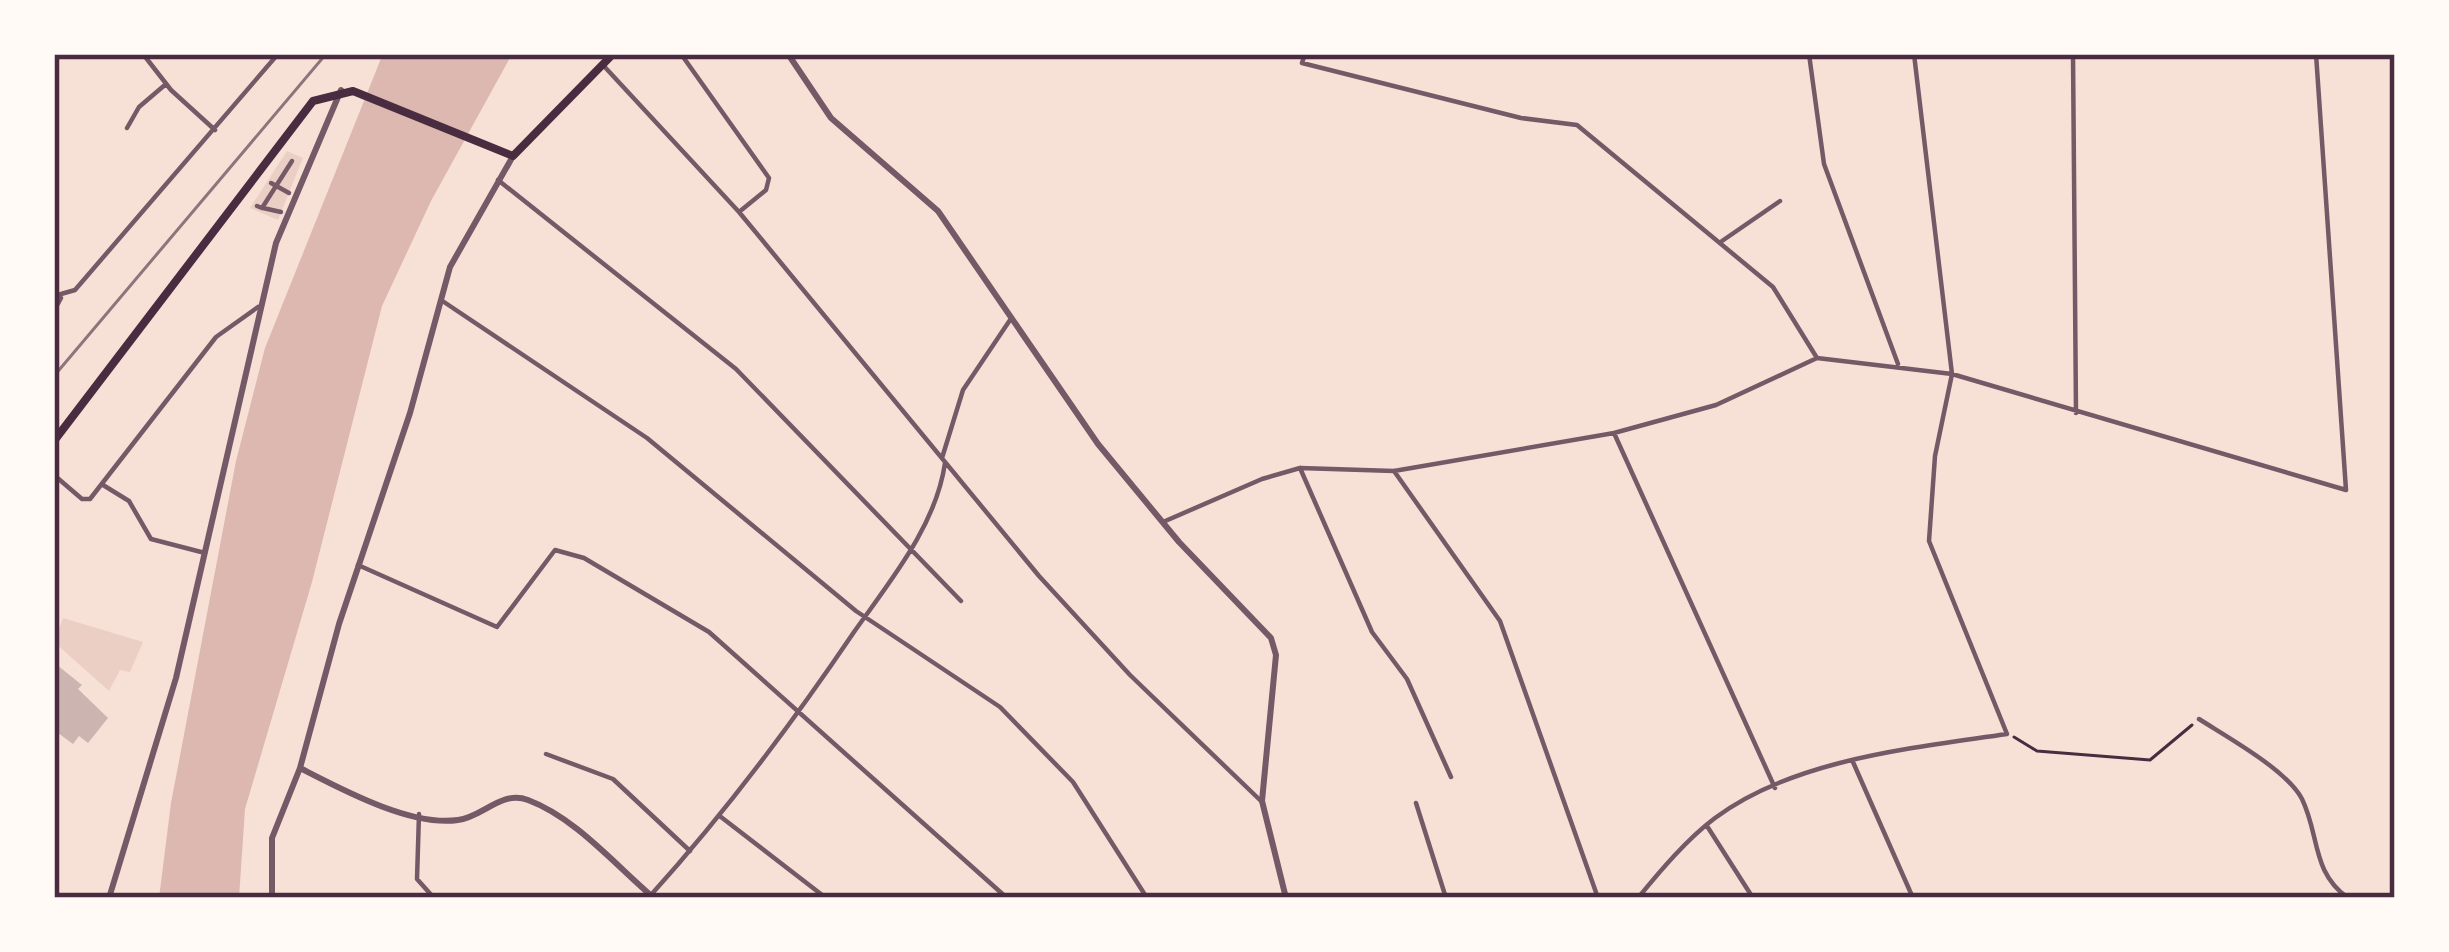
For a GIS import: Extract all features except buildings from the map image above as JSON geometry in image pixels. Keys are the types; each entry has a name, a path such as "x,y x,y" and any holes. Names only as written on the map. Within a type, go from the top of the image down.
{"main road":[{"path":"54,441 313,101 340,90 353,91 513,156 613,54"}],"street":[{"path":"143,54 166,84 215,130"},
{"path":"54,310 57,297 75,290 278,54"},
{"path":"681,54 769,178 766,190 740,212"},
{"path":"788,54 831,118 938,211 1098,444 1275,646 1262,801 1286,898"},
{"path":"1305,54 1302,63 1521,118 1577,125 1773,286 1817,358"},
{"path":"1809,54 1824,164 1898,364"},
{"path":"1638,898 1707,826 1775,788 1853,762 2007,734 1929,541 1935,456 1952,374 1914,54"},
{"path":"2073,54 2075,412"},
{"path":"1163,522 1262,478 1300,468 1394,471 1614,433 1716,405 1817,358 1952,374 2346,490 2316,54"},
{"path":"602,64 740,212 944,460 1130,675 1262,801"},
{"path":"127,128 139,107 166,84"},
{"path":"109,898 176,678 258,307 286,217 340,90"},
{"path":"272,898 272,838 299,768 441,300 466,232 513,156"},
{"path":"281,212 260,207 292,161"},
{"path":"498,180 736,369 961,602"},
{"path":"274,185 289,193"},
{"path":"1722,241 1780,201"},
{"path":"441,300 647,438 865,617 1005,712 1098,815 1147,898"},
{"path":"54,475 82,499 104,485 216,337 258,307"},
{"path":"299,768 365,802 455,821 508,798 527,800 593,842 652,897 721,818 909,551 932,510 963,390 1013,315"},
{"path":"1614,433 1775,788"},
{"path":"1300,468 1372,632 1408,679 1451,777"},
{"path":"1394,471 1500,621 1598,898"},
{"path":"104,485 129,501 151,539 205,554"},
{"path":"358,565 496,627 555,550 566,550 709,632 1007,898"},
{"path":"2199,719 2258,758 2301,797 2328,883 2348,898"},
{"path":"546,754 613,779 690,851"},
{"path":"1853,762 1912,898"},
{"path":"1416,803 1446,898"},
{"path":"419,814 417,879 434,898"},
{"path":"721,818 826,898"},
{"path":"1707,826 1753,898"}],"path":[{"path":"2007,734 2036,751 2150,760 2199,719"}],"shaded area":[{"path":"512,54 431,201 382,306 312,582 245,809 239,898 159,898 171,803 236,461 265,348 382,56"},
{"path":"287,151 303,158 278,220 250,208"},
{"path":"63,618 143,642 130,672 120,670 109,691 54,642"}],"railway":[{"path":"54,376 326,54"}]}
